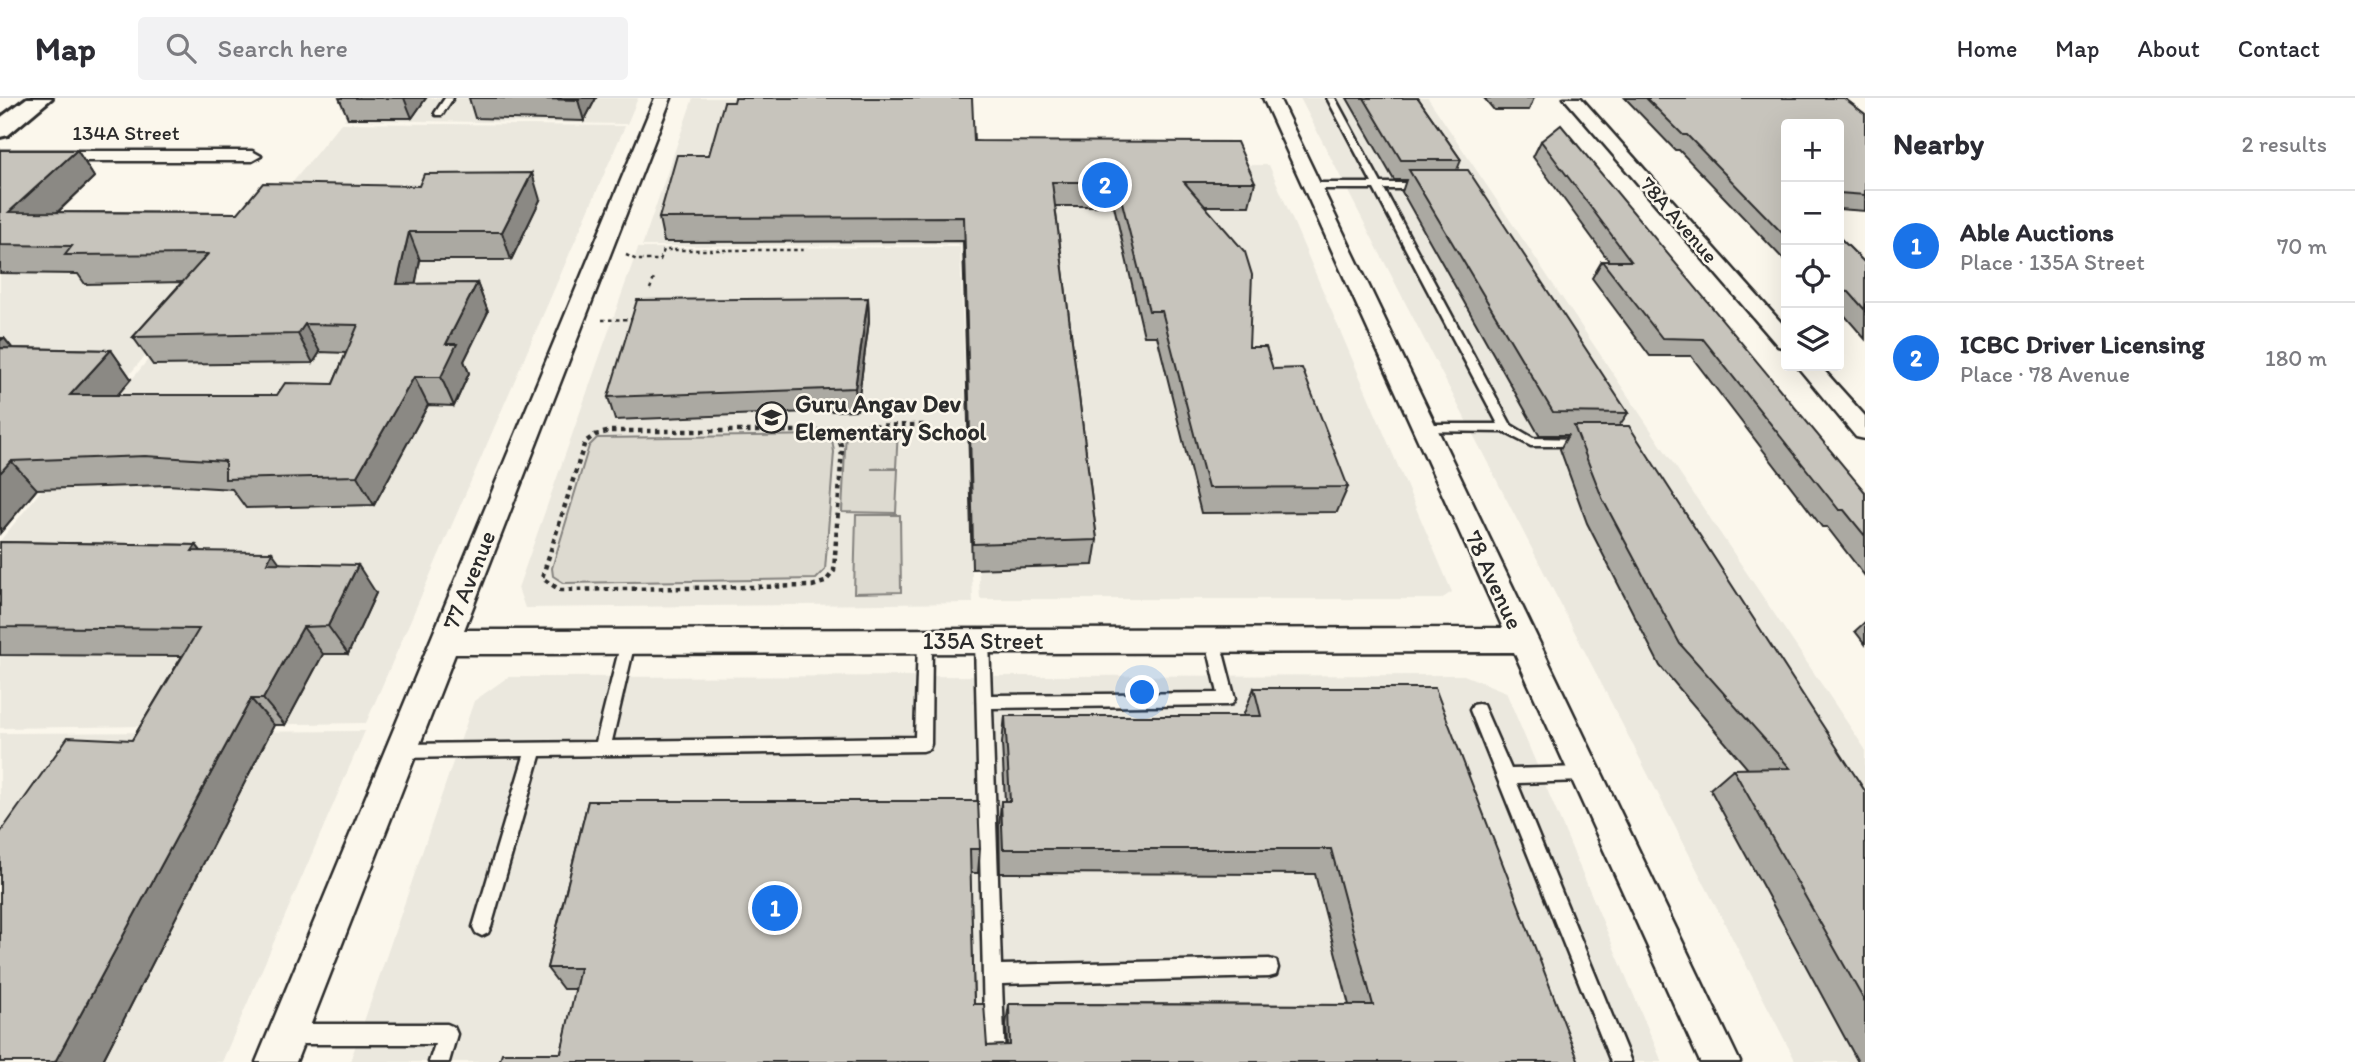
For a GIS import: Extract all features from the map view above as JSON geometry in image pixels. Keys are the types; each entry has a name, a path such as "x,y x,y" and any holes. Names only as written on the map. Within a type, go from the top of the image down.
{"main road":[{"path":"4,124 41,98"}],"street":[{"name":"77 Avenue","path":"281,1048 663,98"},
{"name":"78 Avenue","path":"1271,98 1521,640 1720,1062"},
{"name":"78A Avenue","path":"1572,98 1781,335"},
{"name":"134A Street","path":"0,156 252,156"},
{"path":"1812,371 1865,430"},
{"name":"135A Street","path":"444,642 1521,640"}],"lane":[{"path":"439,113 449,98"},
{"path":"1331,98 1506,428"},
{"path":"1312,186 1440,186"},
{"path":"1425,428 1506,428 1531,442 1601,443"},
{"path":"983,702 1227,699 1213,640"},
{"path":"982,641 995,1062"},
{"path":"603,747 628,642"},
{"path":"401,751 923,744 925,642"},
{"path":"1478,710 1620,1062"},
{"path":"482,927 534,748"},
{"path":"1506,776 1585,774"},
{"path":"992,975 1269,968"},
{"path":"281,1048 447,1034 439,1062"}],"path":[{"path":"625,255 637,260 660,261 664,250 804,250"},
{"path":"650,289 655,276"},
{"path":"601,320 641,319"},
{"path":"829,432 838,437 842,448 834,571 825,582 812,586 773,588 560,590 542,579 585,442 594,435 611,431 829,432 846,426 924,425"}],"shaded area":[{"path":"361,98 638,98 627,124 344,120"},
{"path":"693,98 962,98 963,164 1269,165 1452,592 1441,599 980,599 961,245 642,246"},
{"path":"1300,98 1428,98 1865,749 1865,1062 1796,1062"},
{"path":"341,123 625,126 366,723 0,728 0,541"},
{"path":"0,239 243,239 0,529"},
{"name":"Guru Angav Dev Elementary School","path":"960,247 973,603 525,608 518,588 638,248"},
{"path":"898,429 896,468 871,469 898,469 896,513 842,512 846,430"},
{"path":"824,435 832,439 834,452 825,570 816,579 564,583 553,576 552,568 589,446 597,438"},
{"path":"856,515 900,515 901,592 854,593"},
{"path":"1464,675 1506,692 1662,1062 350,1062 474,701 508,677"},
{"path":"365,731 222,1062 0,1062 0,733"}],"building":[{"path":"498,98 580,98 578,100"},
{"path":"735,98 972,98 974,141 1237,142 1255,182 1184,182 1245,252 1252,275 1249,347 1266,347 1273,369 1302,368 1348,487 1208,488 1162,311 1149,311 1117,182 1052,182 1097,540 973,544 964,217 659,218 677,155 709,155 724,102 734,102"},
{"path":"1364,98 1418,98 1461,160 1401,160"},
{"path":"1646,98 1844,98 1865,114 1865,195 1844,193 1844,119 1781,119 1781,232 1687,135 1683,135"},
{"path":"1561,125 1865,492 1865,536 1844,510 1839,510 1703,339 1662,338 1602,261 1631,261 1541,141"},
{"path":"0,150 77,150 9,212 238,213 263,183 419,186 424,174 532,173 502,232 409,232 397,284 477,283 446,344 457,344 441,377 414,377 357,476 225,479 225,461 145,456 11,461 0,473 0,348 111,350 70,395 277,395 285,383 333,384 358,325 305,324 298,334 133,337 208,254 65,255 72,246 0,245"},
{"path":"1409,170 1468,170 1628,413 1553,412"},
{"path":"1844,242 1865,263 1865,310 1849,292 1844,291"},
{"path":"868,298 855,388 608,397 637,300"},
{"path":"1574,426 1629,426 1865,791 1865,1002 1733,769 1790,768 1680,644 1603,500"},
{"path":"0,542 196,545 192,551 272,552 267,563 358,565 328,626 303,627 263,699 251,699 55,1062 0,1062 0,833 68,737 132,740 199,629 0,627"},
{"path":"1254,688 1435,688 1579,1062 499,1062 502,1053 561,1053 580,968 547,968 588,801 978,801 980,849 970,849 974,1004 984,1004 987,1046 1010,1045 1009,1004 1373,1005 1331,849 1003,849 1001,801 1010,801 1005,716 1261,716"}],"place":[{"name":"ICBC Driver Licensing","path":"1105,185"},
{"name":"Guru Angav Dev Elementary School","path":"772,418"},
{"name":"Able Auctions","path":"775,908"}]}
